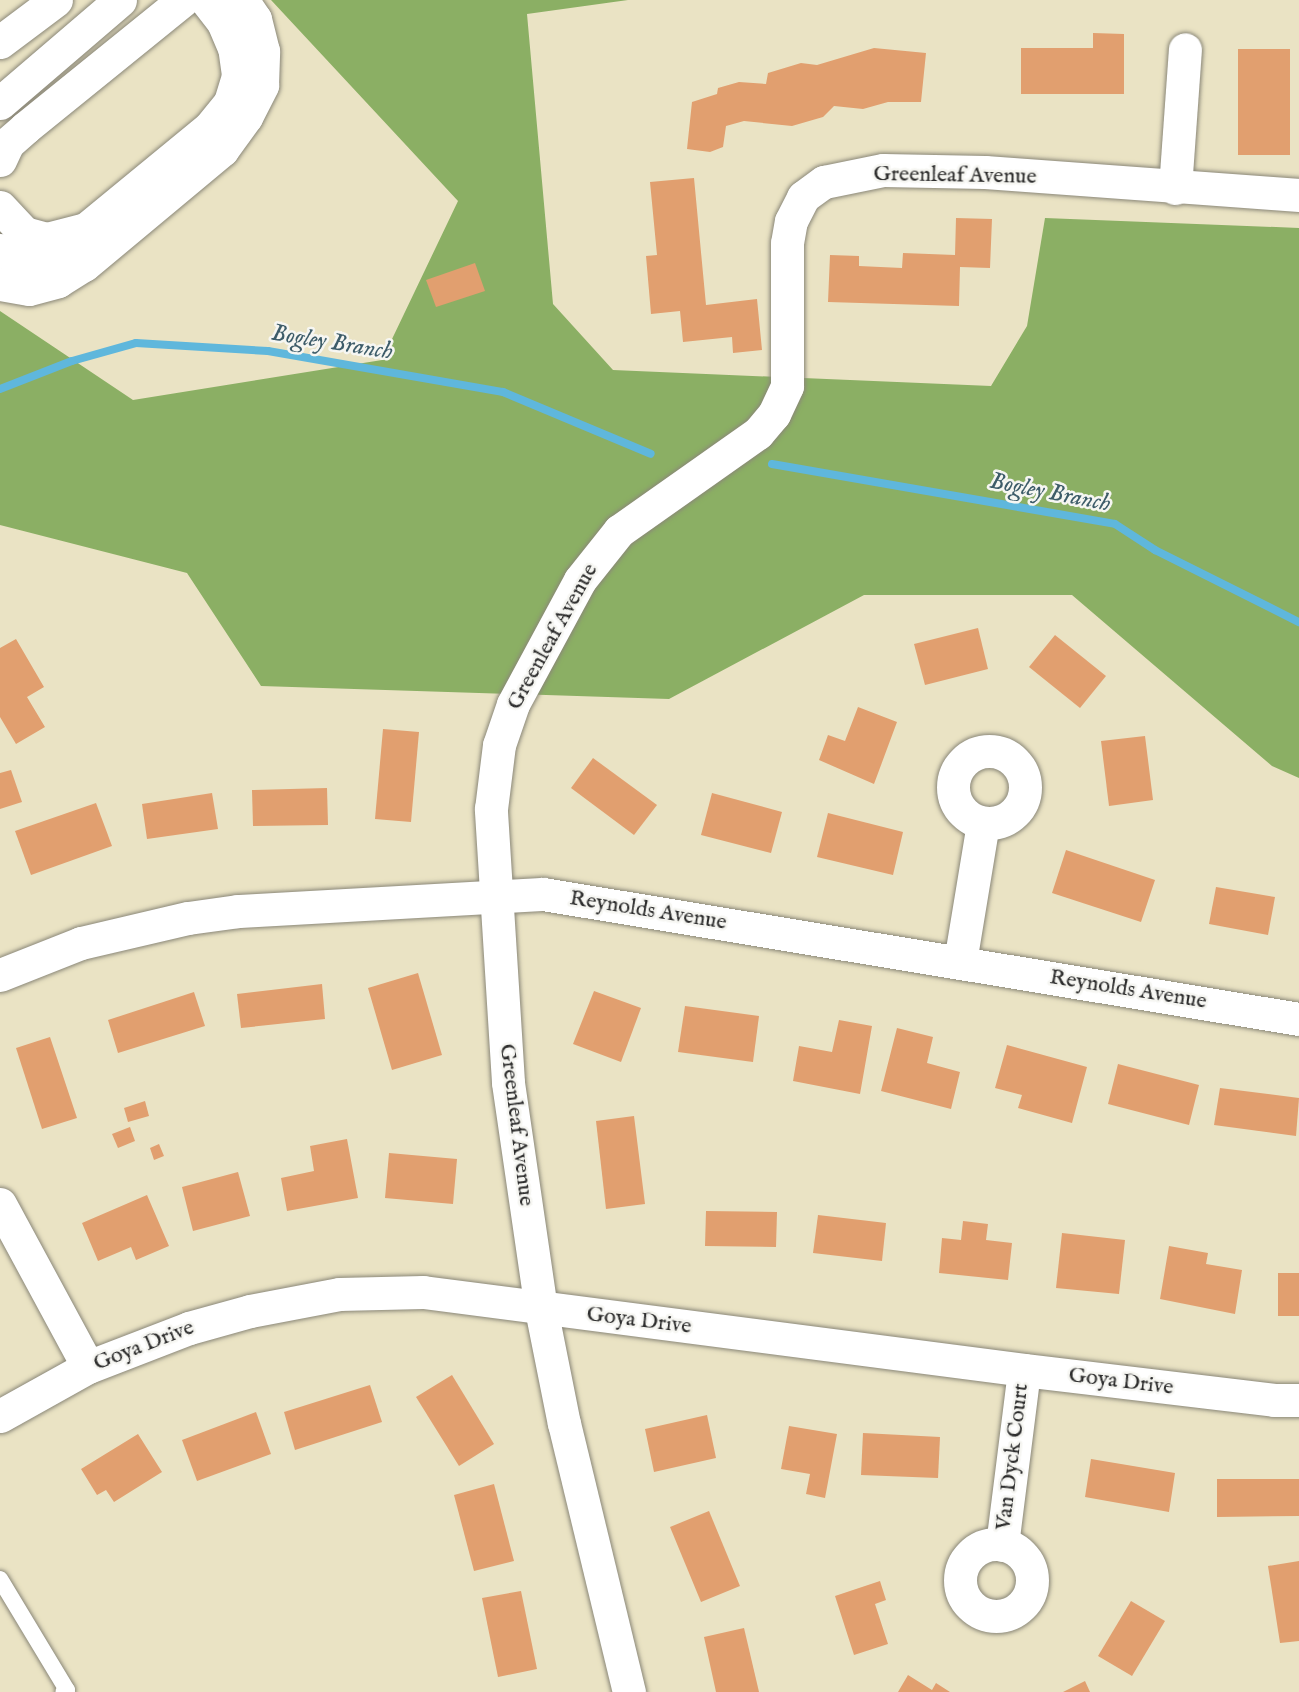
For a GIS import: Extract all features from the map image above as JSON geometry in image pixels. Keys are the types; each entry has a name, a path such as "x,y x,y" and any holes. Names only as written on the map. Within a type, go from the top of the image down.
{"main road":[{"path":"0,42 56,0"},
{"path":"0,103 120,0"},
{"path":"0,160 8,143 25,128 182,0"},
{"path":"0,250 21,259 47,255 86,229 210,127 230,102 238,75 234,48 223,22 206,0"},
{"path":"0,284 29,289 58,281 75,270 222,150 246,117 262,85 263,51 255,19 242,0"},
{"path":"1175,188 1185,49"},
{"name":"Greenleaf Avenue","path":"629,1692 564,1424 541,1309 508,1082 494,899 491,809 499,746 522,686 576,589 619,531 758,432 782,401 787,386 787,243 791,221 803,197 824,182 883,170 985,172 1175,188 1299,195"},
{"path":"0,207 24,233 47,239 86,229"},
{"path":"960,962 983,823"},
{"name":"Reynolds Avenue","path":"0,975 81,943 188,918 238,911 494,899 543,894 1299,1019"},
{"path":"0,1204 88,1367"},
{"name":"Goya Drive","path":"0,1416 88,1367 189,1328 250,1311 339,1294 423,1292 1024,1370 1274,1400 1299,1400"},
{"name":"Van Dyck Court","path":"1002,1545 1024,1370"}],"lane":[{"path":"0,1579 66,1691"}],"green space":[{"path":"271,0 628,0 527,14 553,304 613,370 991,386 1027,326 1045,218 1299,228 1299,778 1272,766 1072,595 864,595 669,699 261,686 187,573 0,525 0,311 133,400 382,360 458,201"}],"building":[{"path":"1093,33 1124,34 1124,94 1021,94 1021,48 1093,48"},
{"path":"874,48 926,53 921,102 888,102 863,109 834,106 823,117 792,126 744,121 726,126 723,147 710,152 687,149 692,102 717,94 718,88 739,82 766,84 768,73 801,63 817,65"},
{"path":"1238,49 1290,49 1290,155 1238,155"},
{"path":"694,178 706,305 757,299 762,350 733,353 732,337 683,342 680,311 651,314 646,256 657,255 650,182"},
{"path":"956,218 992,219 990,268 960,267 959,306 828,302 830,255 859,256 859,266 902,268 903,253 955,255"},
{"path":"475,263 485,291 436,307 426,280"},
{"path":"978,628 988,669 925,685 914,644"},
{"path":"1055,635 1106,676 1080,708 1029,667"},
{"path":"16,639 44,687 27,697 45,727 16,744 0,717 0,648"},
{"path":"858,707 897,722 874,784 819,760 828,735 845,741"},
{"path":"383,729 419,732 411,822 375,819"},
{"path":"1145,736 1153,800 1109,806 1101,741"},
{"path":"593,758 657,805 634,835 571,788"},
{"path":"11,770 22,802 0,809 0,773"},
{"path":"327,788 328,825 253,826 252,790"},
{"path":"212,793 218,829 147,839 142,804"},
{"path":"712,793 782,812 771,853 701,835"},
{"path":"96,803 112,846 31,875 15,831"},
{"path":"828,813 903,832 893,875 817,857"},
{"path":"1066,850 1155,880 1141,922 1052,893"},
{"path":"1216,887 1275,897 1268,935 1209,924"},
{"path":"418,973 442,1055 392,1070 368,988"},
{"path":"322,984 325,1019 241,1028 237,994"},
{"path":"594,991 641,1008 621,1062 573,1044"},
{"path":"194,992 205,1026 118,1053 108,1020"},
{"path":"685,1006 759,1016 753,1062 678,1052"},
{"path":"839,1020 872,1026 860,1094 793,1081 799,1046 832,1052"},
{"path":"897,1028 933,1037 927,1063 960,1072 951,1109 881,1091"},
{"path":"50,1037 77,1118 42,1129 16,1048"},
{"path":"1007,1045 1087,1067 1072,1123 1018,1108 1022,1095 995,1088"},
{"path":"1118,1064 1199,1085 1189,1125 1108,1104"},
{"path":"1220,1088 1299,1098 1296,1136 1214,1125"},
{"path":"145,1101 149,1116 128,1122 124,1108"},
{"path":"634,1116 645,1204 606,1209 596,1121"},
{"path":"130,1127 135,1141 118,1148 112,1134"},
{"path":"347,1139 358,1198 287,1211 281,1178 314,1171 310,1146"},
{"path":"159,1144 164,1156 154,1160 150,1148"},
{"path":"389,1153 457,1159 453,1204 385,1198"},
{"path":"238,1172 250,1216 193,1231 182,1187"},
{"path":"147,1195 169,1246 136,1260 131,1247 98,1261 82,1223"},
{"path":"706,1211 777,1212 776,1247 705,1246"},
{"path":"818,1215 886,1223 882,1261 813,1253"},
{"path":"963,1221 988,1224 986,1240 1012,1243 1008,1280 939,1273 942,1238 961,1240"},
{"path":"1062,1233 1125,1240 1119,1294 1056,1288"},
{"path":"1169,1246 1208,1253 1206,1264 1242,1270 1235,1314 1160,1299"},
{"path":"1278,1273 1299,1273 1299,1316 1278,1316"},
{"path":"452,1375 494,1444 459,1466 416,1397"},
{"path":"370,1385 382,1422 295,1450 284,1412"},
{"path":"256,1412 271,1454 197,1481 182,1440"},
{"path":"707,1415 716,1458 654,1472 645,1429"},
{"path":"789,1426 837,1434 825,1498 806,1494 810,1474 781,1469"},
{"path":"863,1433 940,1437 938,1478 861,1475"},
{"path":"138,1434 162,1472 114,1502 106,1490 97,1495 81,1469"},
{"path":"1091,1459 1175,1473 1169,1512 1085,1497"},
{"path":"1217,1479 1299,1479 1299,1516 1217,1517"},
{"path":"494,1484 514,1561 474,1571 454,1495"},
{"path":"709,1511 740,1586 701,1602 670,1527"},
{"path":"1299,1561 1299,1641 1280,1643 1268,1566"},
{"path":"880,1581 886,1600 875,1604 888,1644 854,1655 835,1596"},
{"path":"521,1591 537,1669 498,1677 482,1598"},
{"path":"1131,1601 1165,1621 1132,1676 1098,1656"},
{"path":"744,1628 759,1692 716,1692 704,1637"},
{"path":"908,1675 932,1690 936,1683 950,1692 898,1692"},
{"path":"1085,1681 1090,1692 1063,1692"}],"waterway":[{"name":"Bogley Branch","path":"0,389 72,361 136,343 268,351 503,392 651,454"},
{"name":"Bogley Branch","path":"772,464 1115,524 1155,550 1299,622"}]}
